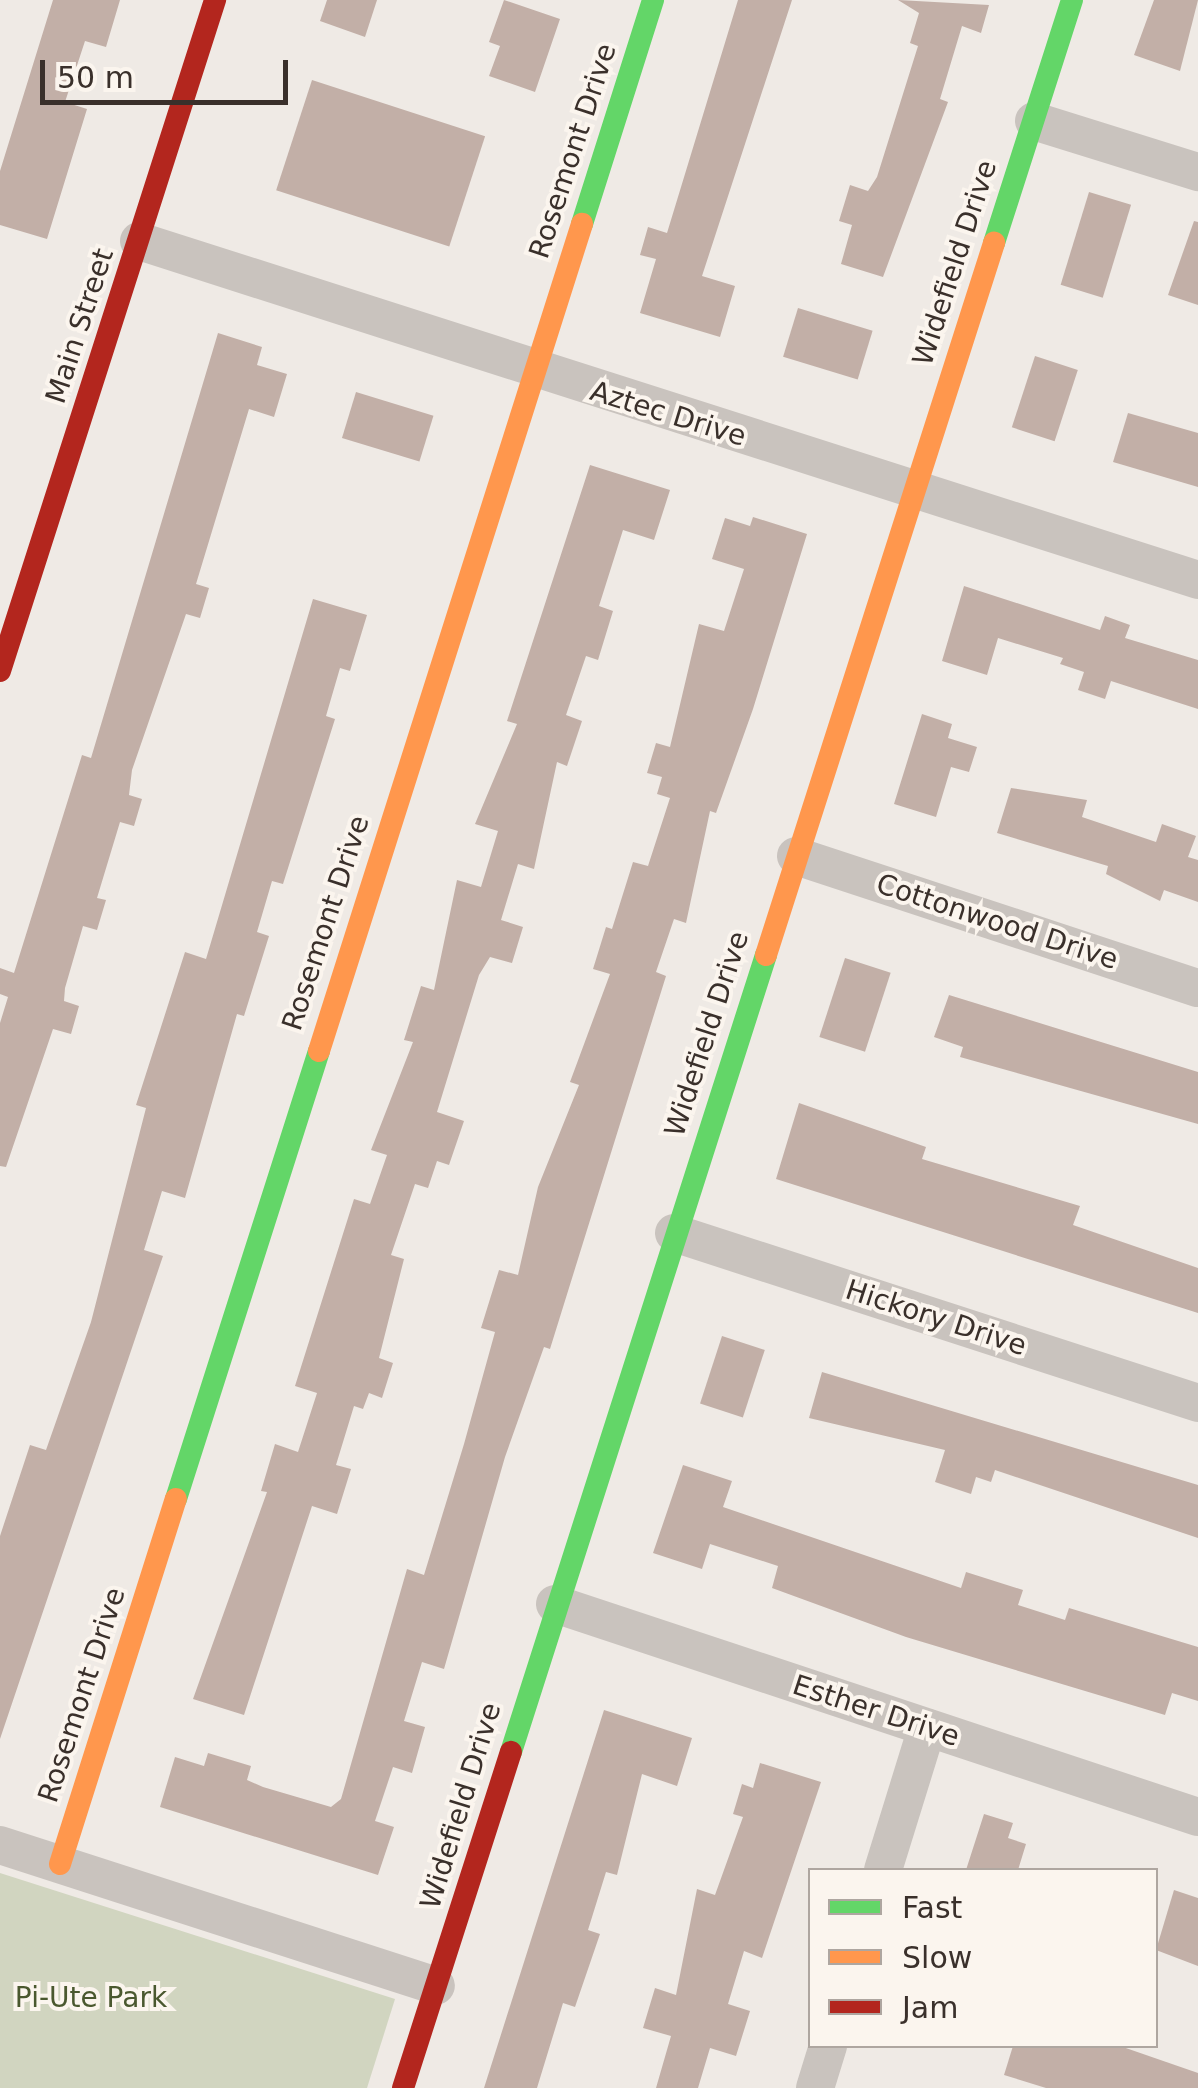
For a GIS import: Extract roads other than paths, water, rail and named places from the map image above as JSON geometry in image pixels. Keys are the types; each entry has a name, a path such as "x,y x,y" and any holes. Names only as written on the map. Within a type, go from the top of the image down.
{"street":[{"name":"Main Street","path":"0,671 215,0"},
{"name":"Rosemont Drive","path":"60,1864 653,0"},
{"name":"Widefield Drive","path":"403,2088 554,1604 1072,0"},
{"path":"1034,120 1198,172"},
{"name":"Aztec Drive","path":"139,241 532,372 1198,580"},
{"name":"Cottonwood Drive","path":"796,856 1198,988"},
{"name":"Hickory Drive","path":"674,1233 1198,1403"},
{"name":"Esther Drive","path":"554,1604 1198,1817"},
{"path":"884,1868 927,1728"},
{"path":"0,1846 436,1986"},
{"path":"815,2088 827,2048"}],"park label":[{"name":"Pi-Ute Park","path":"91,1998"}]}
